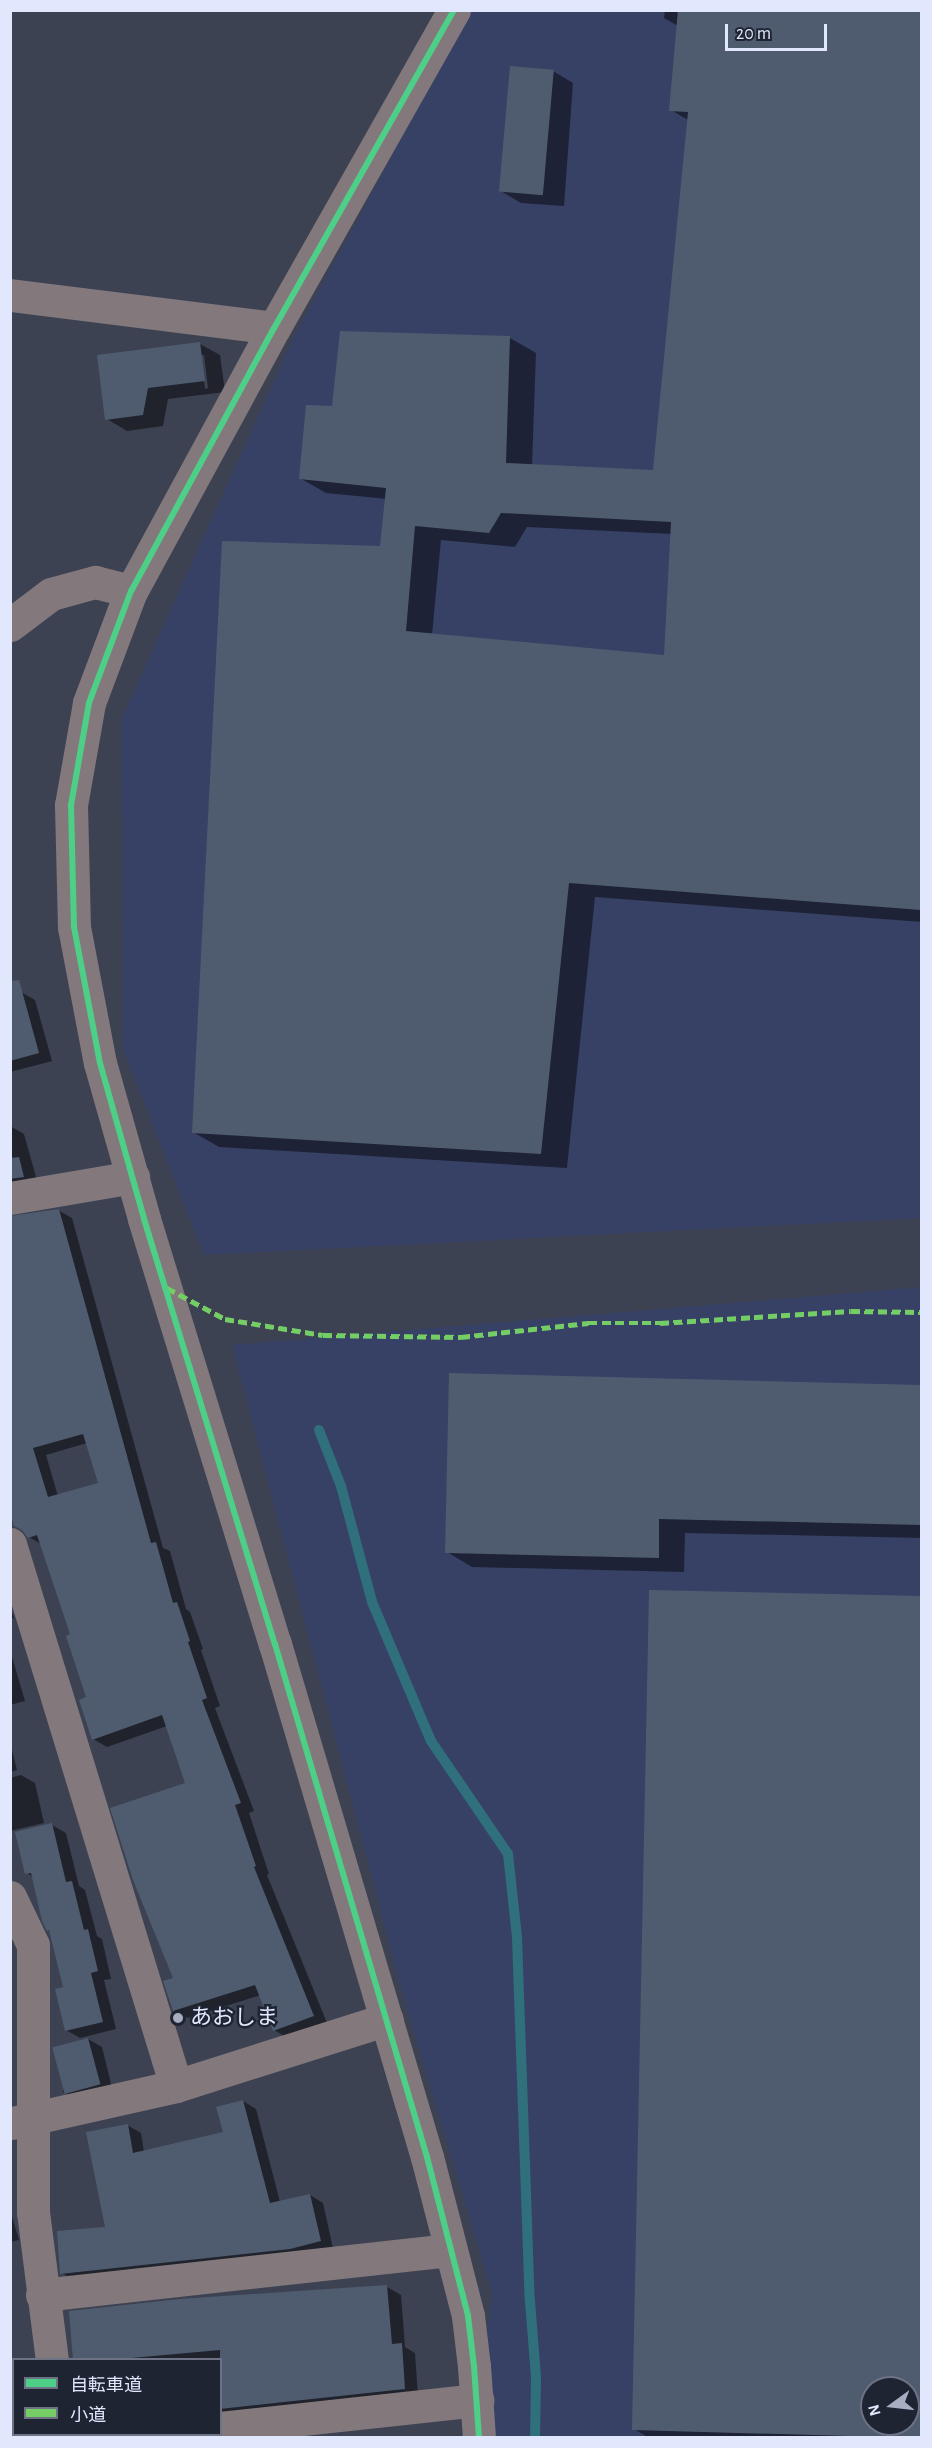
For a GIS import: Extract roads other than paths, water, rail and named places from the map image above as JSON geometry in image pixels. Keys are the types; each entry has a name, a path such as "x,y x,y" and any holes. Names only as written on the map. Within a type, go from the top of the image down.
{"street":[{"path":"454,10 274,328 131,591 89,703 71,804 76,938 100,1063 387,2019 450,2250 472,2341 479,2438"},
{"path":"10,295 274,328"},
{"path":"10,625 51,594 95,582 131,591"},
{"path":"10,1198 133,1177"},
{"path":"10,1544 176,2086"},
{"path":"10,1897 22,1948 22,2121 52,2358"},
{"path":"22,2121 176,2086 387,2019"},
{"path":"42,2295 450,2250"},
{"path":"222,2428 477,2400"}],"waterway":[{"path":"319,1430 341,1486 372,1602 431,1741 508,1854 517,1937 530,2301 536,2377 535,2438"}],"place":[{"name":"あおしま","path":"178,2018"}]}
